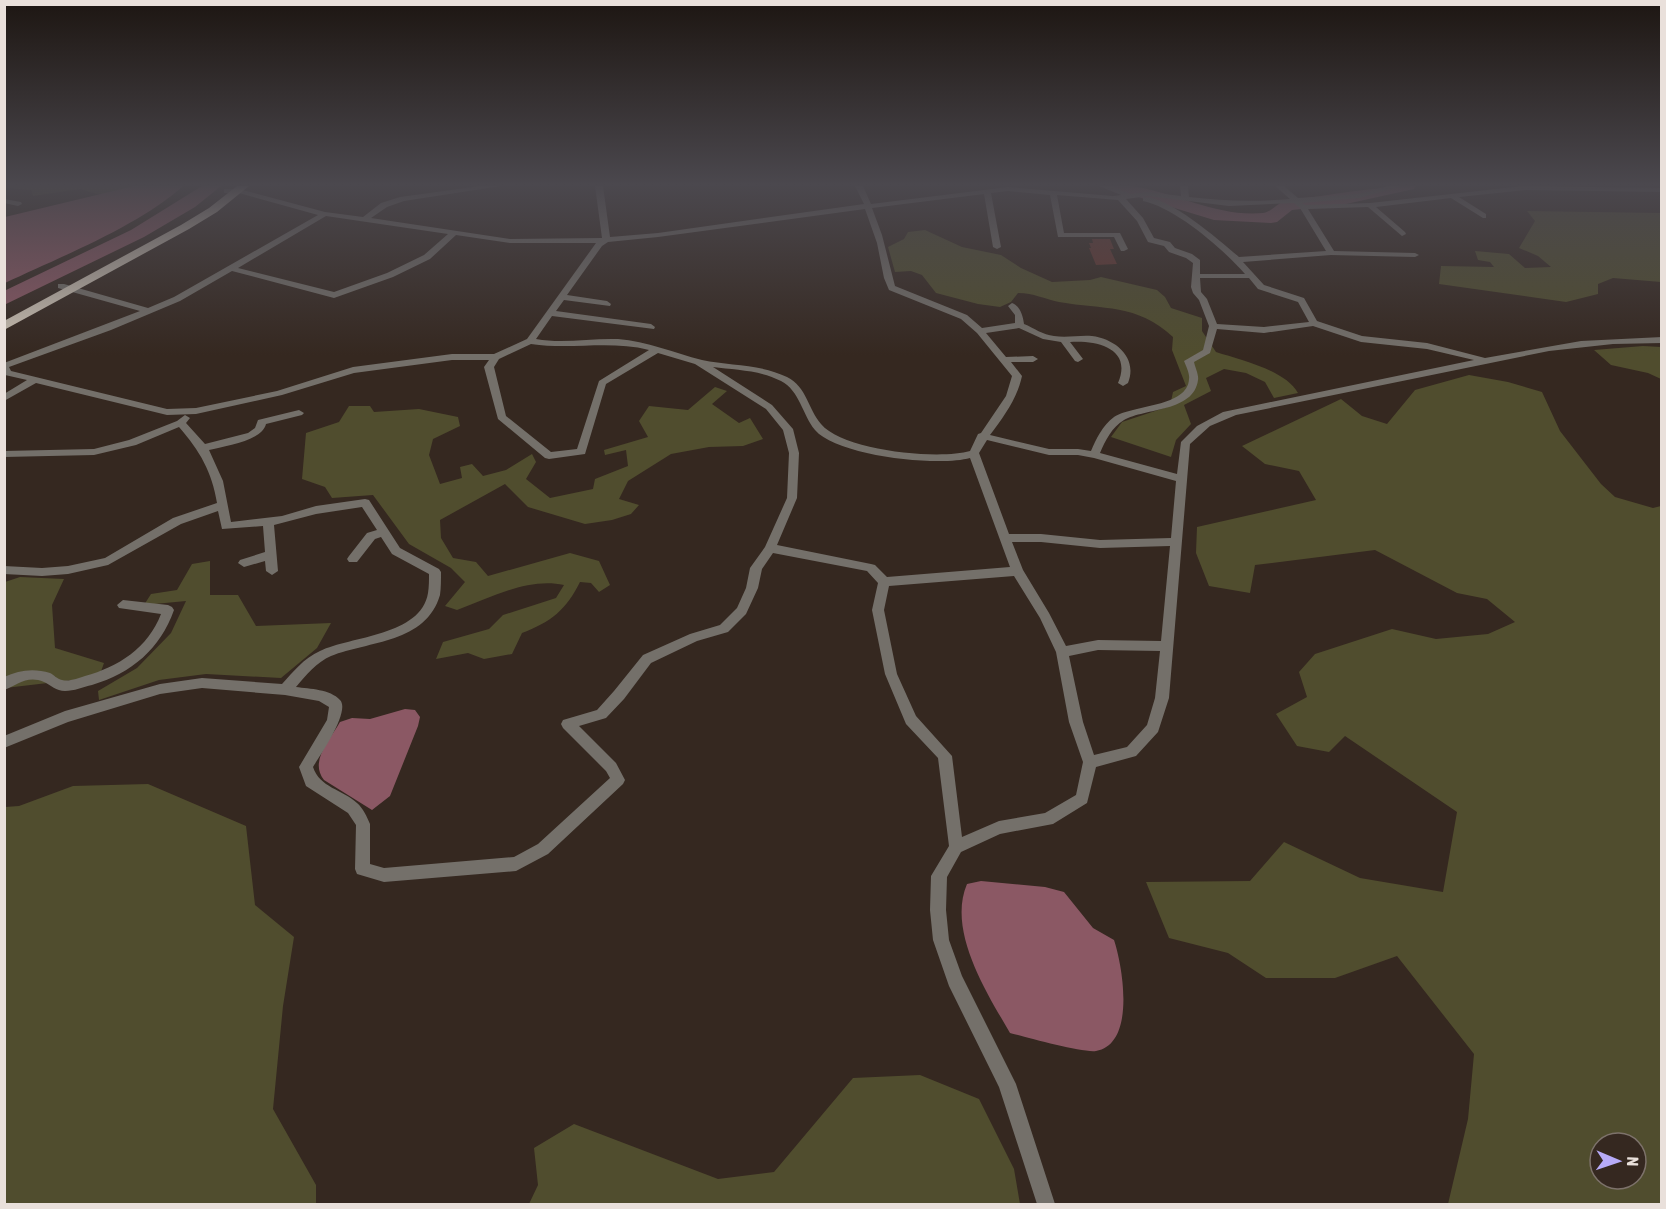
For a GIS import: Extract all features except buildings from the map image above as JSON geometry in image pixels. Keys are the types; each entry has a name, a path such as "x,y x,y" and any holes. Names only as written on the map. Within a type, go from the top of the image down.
{"highway":[{"path":"4,316 66,288 155,242"},
{"path":"4,326 66,288"}],"street":[{"path":"275,242 177,299 4,367 8,374 167,412 189,412 279,393 352,370 452,357 495,357 530,341 602,242"},
{"path":"230,268 334,295 390,275 427,257 443,242"},
{"path":"880,242 884,254 885,274 892,288 964,318 980,331 1017,376 1016,385 982,436 974,453 1017,571 1045,616 1062,652 1076,722 1089,762 1082,799 1048,819 999,828 956,847 939,876 938,910 941,940 955,980 1007,1084 1046,1204"},
{"path":"996,242 997,247"},
{"path":"1121,242 1124,249"},
{"path":"1094,455 1103,436 1119,419 1127,414 1158,408 1189,392 1194,379 1189,361 1207,351 1213,326 1203,299 1195,287 1197,262 1161,242"},
{"path":"1217,242 1261,287 1301,300 1314,323"},
{"path":"1324,242 1331,253"},
{"path":"1237,260 1331,253 1415,255"},
{"path":"1197,276 1252,276"},
{"path":"66,288 148,311"},
{"path":"561,297 607,304"},
{"path":"1012,306 1019,315 1020,325"},
{"path":"550,313 651,327"},
{"path":"1213,326 1262,332 1291,329 1314,323 1361,339 1427,346 1485,360"},
{"path":"980,331 1020,325 1050,338 1102,341 1118,351 1125,359 1128,375 1123,383"},
{"path":"1063,339 1078,358"},
{"path":"1089,762 1131,752 1153,729 1162,698 1180,478 1185,444 1195,430 1214,418 1245,409 1485,360 1576,343 1620,339 1662,340"},
{"path":"530,341 551,345 615,342 640,344 697,361 742,367 784,379 799,390 814,421 824,433 845,442 912,456 954,458 974,453"},
{"path":"495,357 489,367 501,417 549,456 581,452 602,383 658,349"},
{"path":"1002,360 1033,359"},
{"path":"4,742 65,717 160,689 202,683 285,690 321,696 336,704 333,721 306,767 311,782 353,808 363,824 362,869 384,875 516,864 543,849 618,780 611,767 568,724 601,714 620,695 647,659 694,637 724,629 742,611 752,588 756,568 770,548 792,498 794,453 788,429 769,407 697,361"},
{"path":"4,398 34,380"},
{"path":"4,454 94,452 132,443 181,423 189,412"},
{"path":"204,448 252,435 260,429 262,422 268,419 299,412"},
{"path":"181,423 204,448 217,472 226,526 268,522 316,510 365,503 396,551 435,572 436,586 419,621 399,632 323,654 285,690"},
{"path":"982,436 1048,452 1078,452 1094,455 1180,478"},
{"path":"4,570 42,572 68,570 108,561 177,521 223,505"},
{"path":"268,522 272,571"},
{"path":"353,559 371,536 384,532"},
{"path":"1005,538 1100,544 1175,542"},
{"path":"770,548 871,568 884,582"},
{"path":"244,563 270,555"},
{"path":"884,582 1017,571"},
{"path":"884,582 878,610 891,674 911,720 945,756 956,847"},
{"path":"4,685 22,676 35,676 47,678 60,685 72,685 94,680 131,663 158,634 168,610 123,604"},
{"path":"1062,652 1098,645 1166,646"}],"shaded area":[{"path":"5,242 91,242 74,251 5,283"},
{"path":"897,242 952,242 962,247 1001,255 1021,268 1052,282 1090,280 1101,277 1157,290 1165,297 1171,308 1202,318 1202,331 1216,352 1250,362 1273,372 1292,385 1298,393 1274,398 1265,382 1246,373 1224,369 1206,378 1211,391 1184,405 1191,424 1176,440 1171,457 1111,437 1122,422 1170,406 1173,392 1186,386 1172,350 1173,337 1146,318 1119,310 1059,302 1024,293 1018,293 1011,302 1000,307 936,293 922,275 911,271 895,272 888,247"},
{"path":"1522,242 1661,242 1661,282 1613,278 1598,284 1598,294 1566,302 1439,284 1441,266 1494,267 1490,262 1478,260 1475,251 1509,254 1525,268 1551,267 1538,256 1519,248"},
{"path":"1643,346 1661,347 1661,379 1648,373 1611,365 1594,350"},
{"path":"1469,375 1508,382 1542,392 1560,431 1601,484 1615,497 1653,508 1661,506 1661,1204 1448,1204 1468,1119 1474,1054 1397,956 1335,978 1266,978 1228,953 1169,938 1146,882 1250,881 1284,842 1360,878 1443,892 1457,812 1345,736 1329,752 1297,746 1276,714 1307,697 1299,672 1315,654 1392,629 1436,639 1488,634 1515,622 1487,599 1457,593 1375,550 1255,565 1250,593 1209,586 1196,553 1197,527 1316,500 1299,471 1265,464 1242,446 1341,399 1362,416 1387,424 1415,390"},
{"path":"715,387 727,391 712,404 739,423 750,418 763,439 743,446 709,447 671,454 628,481 619,499 639,505 631,514 612,520 585,524 528,507 505,484 440,520 441,538 453,558 476,562 488,576 570,553 599,561 610,585 599,592 591,583 580,582 557,614 522,633 512,654 484,659 468,653 436,659 443,642 489,629 503,615 556,598 564,585 550,583 523,586 457,610 445,606 465,582 451,568 409,544 373,495 332,498 325,487 302,479 306,433 339,422 349,406 370,406 374,412 419,409 458,417 460,426 433,439 429,455 440,484 462,478 460,467 472,464 483,476 506,470 532,454 536,462 526,479 550,498 593,489 595,479 628,466 626,450 605,455 604,450 648,437 639,421 649,406 688,410"},
{"path":"210,561 210,595 238,595 256,626 331,623 317,648 281,678 206,674 159,680 99,700 98,691 137,668 171,633 186,601 144,605 151,594 177,590 192,564"},
{"path":"20,577 64,579 52,605 55,648 104,663 99,677 5,688 5,582"},
{"path":"405,709 415,710 420,717 390,796 372,810 324,780 320,773 320,758 340,722 352,718 370,719"},
{"path":"148,784 246,826 255,905 294,937 283,1006 273,1109 316,1185 316,1204 5,1204 5,807 19,806 73,786"},
{"path":"981,881 1045,887 1064,892 1093,928 1114,940 1121,968 1123,1003 1122,1020 1117,1034 1109,1045 1096,1051 1089,1051 1010,1033 972,961 962,921 962,902 967,884"},
{"path":"920,1075 979,1099 1014,1169 1020,1204 529,1204 538,1185 534,1148 574,1124 718,1179 774,1172 853,1078"}],"waterway":[{"path":"4,299 118,242"}]}
